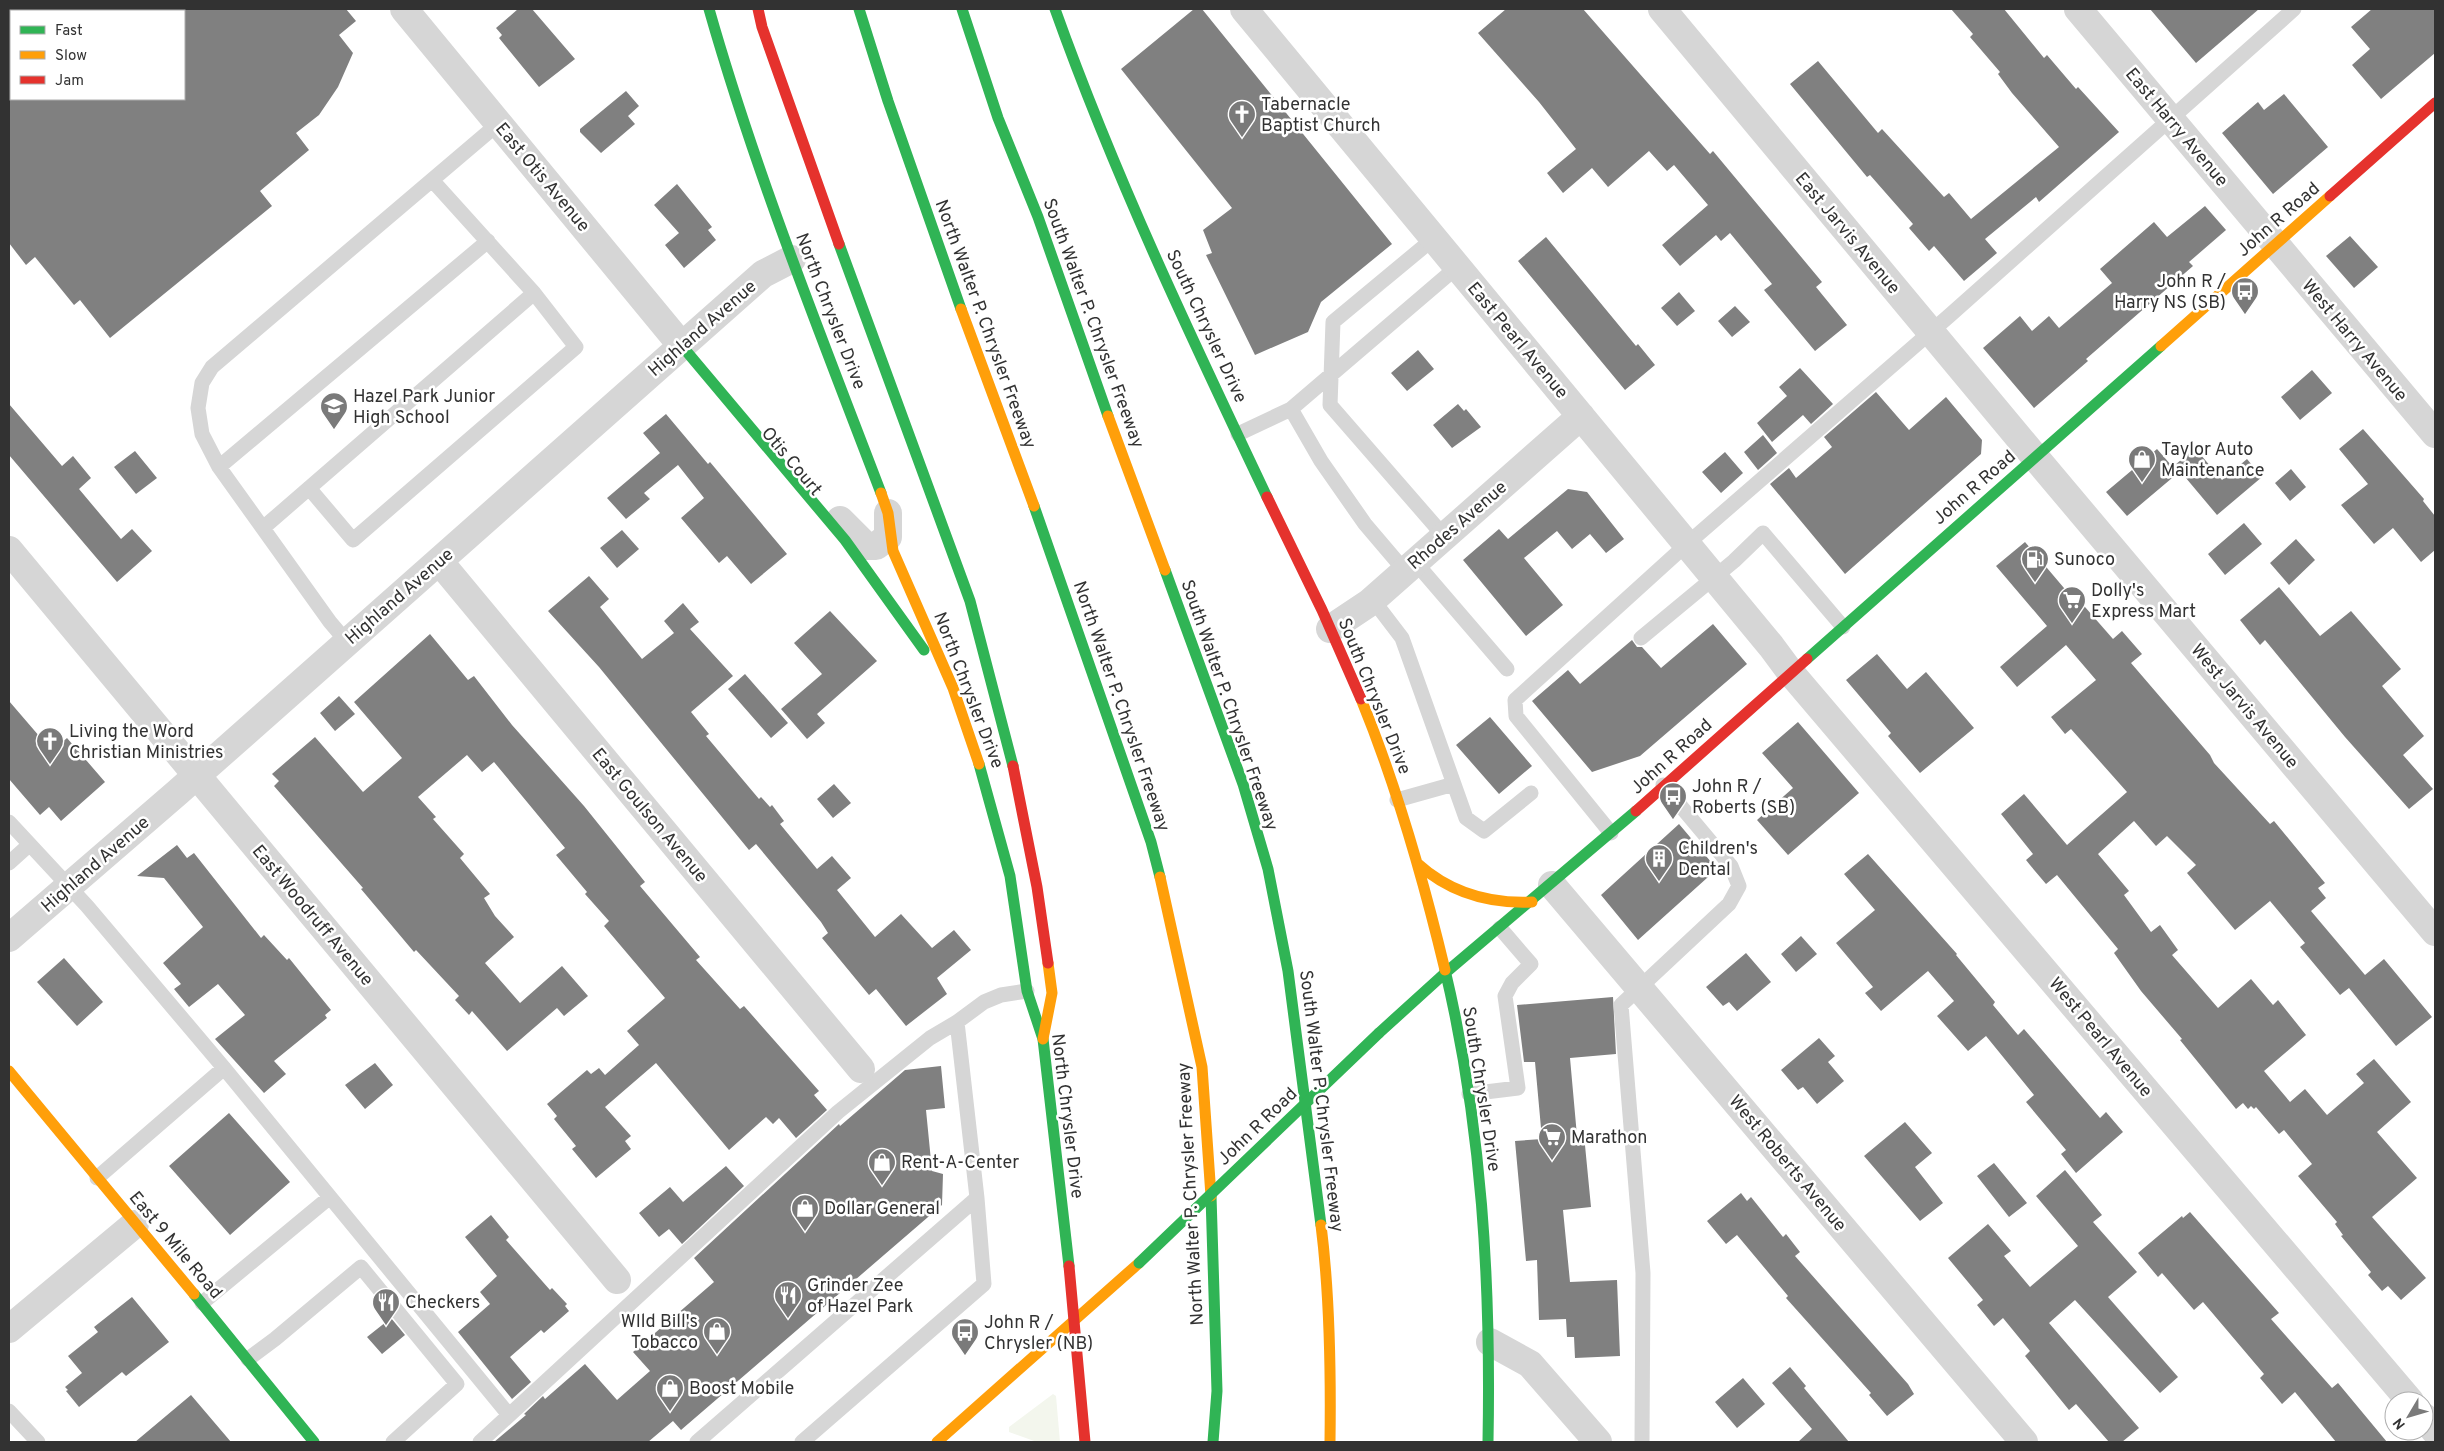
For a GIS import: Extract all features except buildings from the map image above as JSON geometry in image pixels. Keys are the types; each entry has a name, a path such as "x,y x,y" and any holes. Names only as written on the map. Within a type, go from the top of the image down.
{"main road":[{"name":"North Chrysler Drive","path":"708,9 725,69 792,259 888,513 893,551 953,688 986,783 1010,876 1027,991 1044,1039 1067,1247 1085,1442"},
{"path":"758,9 762,26 840,250 970,601 1016,772 1037,887 1052,993 1044,1039"},
{"name":"North Walter P. Chrysler Freeway","path":"859,9 888,101 1058,574 1151,842 1172,924 1202,1066 1213,1225 1217,1391 1213,1442"},
{"name":"South Walter P. Chrysler Freeway","path":"962,9 998,118 1038,217 1125,464 1244,784 1268,869 1288,971 1325,1259 1331,1374 1330,1442"},
{"name":"South Chrysler Drive","path":"1055,9 1072,58 1136,215 1330,629 1374,732 1417,863 1462,1051 1476,1143 1488,1272 1490,1342 1489,1441"},
{"name":"John R Road","path":"937,1442 1139,1263 1379,1032 1444,974 1611,833 2435,103"},
{"path":"682,346 845,540 949,685 960,707"},
{"path":"1417,863 1426,872 1441,881 1484,900 1513,904 1542,893"},
{"name":"East 9 Mile Road","path":"9,1071 202,1303 314,1442"}],"street":[{"name":"East Otis Avenue","path":"404,9 682,346"},
{"name":"East Pearl Avenue","path":"1244,9 1791,672"},
{"name":"East Jarvis Avenue","path":"1662,9 2035,457"},
{"name":"East Harry Avenue","path":"2078,9 2276,245"},
{"name":"West Harry Avenue","path":"2276,245 2435,434"},
{"name":"Highland Avenue","path":"9,938 69,888 763,274 792,259"},
{"name":"Otis Court","path":"682,346 706,358 852,534 866,546 876,546 885,541 889,532 888,513"},
{"name":"Rhodes Avenue","path":"1330,629 1373,600 1581,416"},
{"name":"West Jarvis Avenue","path":"2035,457 2435,932"},
{"name":"East Woodruff Avenue","path":"9,550 617,1280"},
{"path":"893,551 888,582 893,608"},
{"name":"East Goulson Avenue","path":"439,561 861,1069"},
{"name":"West Pearl Avenue","path":"1791,672 2402,1391"},
{"name":"West Roberts Avenue","path":"1542,893 1639,987 2024,1442"},
{"path":"9,1329 135,1224"},
{"path":"1490,1342 1530,1364 1598,1442"}],"lane":[{"path":"1611,833 1516,716 1515,700 1687,544 1931,332 2294,9"},
{"path":"347,642 219,467 202,434 198,408 202,384 212,367 499,124"},
{"path":"309,488 353,540 576,347 534,294 432,180"},
{"path":"1433,238 1333,322 1330,405 1444,536"},
{"path":"219,467 488,242"},
{"path":"1238,434 1291,409 1457,267"},
{"path":"263,528 534,294"},
{"path":"1291,409 1321,461 1365,524 1410,567 1507,669"},
{"path":"1641,638 1714,578 1763,533 1843,627"},
{"path":"1373,600 1402,638 1466,818 1484,832 1531,793"},
{"path":"1397,800 1454,784"},
{"path":"1642,1442 1642,1273 1622,1005 1729,904 1738,886 1732,866 1663,785"},
{"path":"9,822 87,906 224,1068 509,1415"},
{"path":"9,863 29,845"},
{"path":"1469,1094 1518,1088 1505,996 1512,983 1532,964 1500,928"},
{"path":"480,1442 838,1112 930,1038 957,1022 984,1002 1027,991"},
{"path":"802,1442 984,1284 977,1198 957,1022"},
{"path":"97,1178 224,1068"},
{"path":"202,1303 330,1197"},
{"path":"697,1442 977,1198"},
{"path":"248,1359 276,1339 361,1267 457,1384 393,1442"},
{"path":"9,1411 38,1442"}],"shaded area":[{"path":"1053,1394 1056,1396 1060,1442 1037,1442 1009,1432 1009,1427"}],"traffic: fast":[{"path":"709,9 727,71 768,192 881,493"},
{"path":"859,9 888,101 961,309"},
{"path":"962,9 998,118 1038,217 1108,416"},
{"path":"1055,9 1078,72 1128,195 1182,317 1267,497"},
{"path":"839,244 970,601 1013,766"},
{"path":"682,346 845,540 924,650"},
{"path":"1807,659 2161,346"},
{"path":"1034,506 1151,842 1160,877"},
{"path":"1165,570 1243,784 1268,869 1288,971 1321,1225"},
{"path":"979,764 1010,876 1027,991 1043,1039 1069,1266"},
{"path":"1379,1033 1444,974 1636,811"},
{"path":"1445,970 1458,1028 1476,1146 1488,1323 1488,1442"},
{"path":"1139,1263 1379,1033"},
{"path":"1211,1196 1217,1391 1213,1442"},
{"path":"194,1294 314,1442"}],"traffic: slow":[{"path":"2161,346 2330,196"},
{"path":"961,309 1034,506"},
{"path":"1108,416 1165,570"},
{"path":"881,493 888,513 893,551 953,688 979,764"},
{"path":"1361,699 1398,799 1428,901 1445,970"},
{"path":"1417,863 1443,882 1470,895 1500,901 1532,902"},
{"path":"1160,877 1202,1067 1211,1196"},
{"path":"1043,1039 1052,993 1048,963"},
{"path":"9,1071 194,1294"},
{"path":"1321,1225 1329,1334 1330,1442"},
{"path":"937,1442 1139,1263"}],"traffic: jam":[{"path":"758,9 762,27 839,244"},
{"path":"2330,196 2435,103"},
{"path":"1267,497 1322,610 1361,699"},
{"path":"1636,811 1807,659"},
{"path":"1013,766 1037,887 1048,963"},
{"path":"1069,1266 1085,1442"}],"place":[{"name":"Tabernacle Baptist Church","path":"1242,138"},
{"name":"John R / Harry NS (SB)","path":"2245,315"},
{"name":"Hazel Park Junior High School","path":"334,430"},
{"name":"Taylor Auto Maintenance","path":"2142,483"},
{"name":"Sunoco","path":"2035,583"},
{"name":"Dolly's Express Mart","path":"2072,624"},
{"name":"Living the Word Christian Ministries","path":"50,765"},
{"name":"John R / Roberts (SB)","path":"1673,820"},
{"name":"Children's Dental","path":"1659,882"},
{"name":"Marathon","path":"1552,1161"},
{"name":"Rent-A-Center","path":"882,1186"},
{"name":"Dollar General","path":"805,1232"},
{"name":"Grinder Zee of Hazel Park","path":"788,1319"},
{"name":"Checkers","path":"386,1326"},
{"name":"WIld Bill's Tobacco","path":"717,1355"},
{"name":"John R / Chrysler (NB)","path":"965,1356"},
{"name":"Boost Mobile","path":"670,1412"}]}
